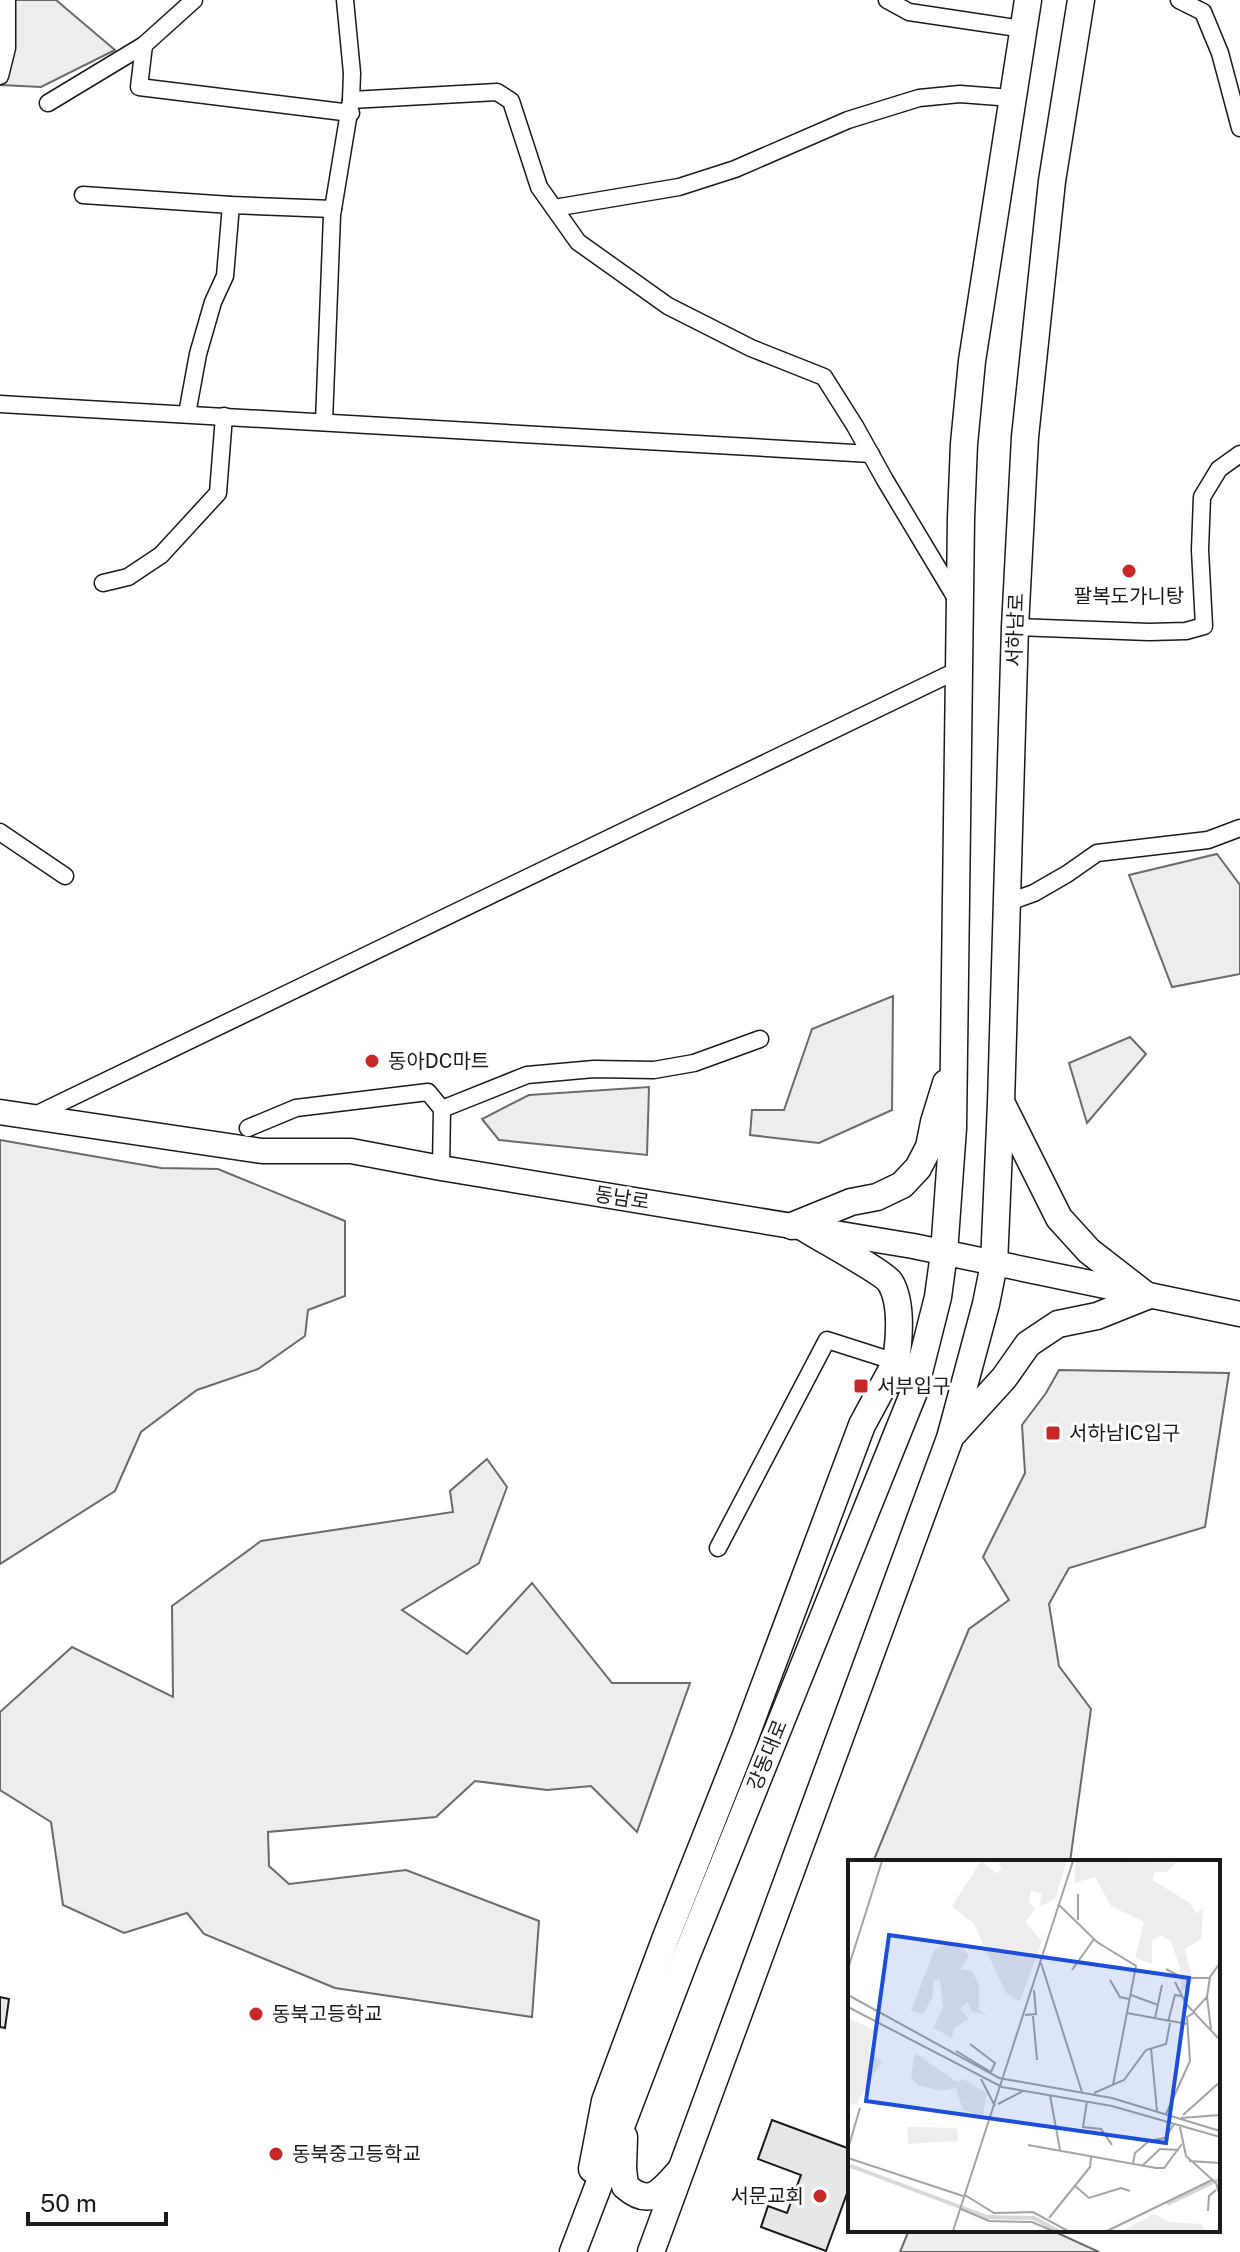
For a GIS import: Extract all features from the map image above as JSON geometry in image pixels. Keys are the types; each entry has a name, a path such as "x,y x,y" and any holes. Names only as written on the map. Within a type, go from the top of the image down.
{"main road":[{"path":"944,1253 953,1128 963,474 969,388 1028,0"},
{"name":"서하남로","path":"994,1264 1015,627 1025,437 1052,181 1081,0"},
{"path":"799,1227 851,1202 877,1197 902,1185 918,1168 929,1147 954,1057"},
{"path":"1001,1103 1059,1218 1089,1251 1147,1296"},
{"name":"동남로","path":"0,1112 262,1151 351,1151 944,1253 1240,1314"},
{"path":"799,1227 889,1279 899,1302 896,1362 876,1485"},
{"name":"강동대로","path":"576,2243 686,1957 914,1392 938,1297 944,1253"},
{"path":"651,2252 950,1438 994,1264"},
{"path":"950,1438 1004,1378 1028,1344 1058,1324 1097,1316 1147,1296"},
{"path":"576,2243 605,2101 862,1425 896,1362"},
{"path":"624,2117 625,2186 636,2196 649,2197 662,2191 682,2169"}],"street":[{"path":"0,76 7,48 7,0"},
{"path":"48,103 144,45 194,0"},
{"path":"324,422 333,209 351,106 352,73 345,0"},
{"path":"887,0 909,12 1023,29"},
{"path":"1179,0 1203,12 1220,53 1240,128"},
{"path":"144,45 139,87 351,106 497,92 511,101 539,187 578,242 668,306 751,348 824,377 961,607"},
{"path":"554,208 679,187 735,169 848,120 919,98 960,94 1012,98"},
{"path":"83,195 333,209"},
{"path":"187,414 198,354 213,302 225,276 231,205"},
{"path":"0,404 871,454"},
{"path":"103,583 128,577 161,555 218,493 224,416"},
{"path":"1015,627 1149,632 1186,631 1204,626 1200,550 1202,497 1219,469 1240,454"},
{"path":"31,1117 960,669"},
{"path":"1006,903 1034,893 1097,853 1208,840 1240,828"},
{"path":"0,832 65,876"},
{"path":"442,1109 527,1075 594,1069 654,1070 694,1063 760,1039"},
{"path":"248,1128 296,1108 428,1092 442,1109 441,1168"},
{"path":"718,1548 827,1340 896,1362"}],"shaded area":[{"path":"0,0 56,0 115,50 41,87 0,85"},
{"path":"1217,854 1240,885 1240,974 1172,987 1129,875"},
{"path":"893,996 892,1110 819,1143 750,1135 752,1110 784,1110 812,1029"},
{"path":"1130,1037 1146,1054 1087,1123 1069,1063"},
{"path":"649,1087 647,1155 499,1140 482,1119 529,1095"},
{"path":"0,1140 161,1168 218,1169 345,1221 345,1296 308,1310 305,1336 258,1369 197,1390 141,1432 115,1491 0,1564"},
{"path":"1059,1370 1229,1373 1205,1527 1069,1568 1049,1604 1059,1666 1091,1709 1070,1860 874,1860 969,1629 1009,1600 983,1557 1025,1473 1022,1425"},
{"path":"487,1459 507,1487 479,1563 402,1610 467,1654 532,1583 612,1683 690,1683 637,1832 591,1786 547,1790 475,1781 436,1817 268,1832 269,1866 289,1884 406,1870 539,1921 532,2017 335,1988 204,1934 187,1913 124,1933 63,1905 51,1822 0,1790 0,1712 72,1647 173,1697 172,1606 261,1541 453,1512 450,1491"},
{"path":"908,2232 1055,2232 1099,2252 900,2252"}],"building":[{"path":"0,1997 9,1999 5,2028 0,2027"},
{"name":"서문교회","path":"772,2120 848,2148 848,2190 826,2251 761,2227 768,2206 787,2213 801,2175 758,2159"}],"place":[{"name":"팔복도가니탕","path":"1129,571"},
{"name":"동아DC마트","path":"372,1061"},
{"name":"서부입구","path":"861,1386"},
{"name":"서하남IC입구","path":"1053,1433"},
{"name":"동북고등학교","path":"256,2014"},
{"name":"동북중고등학교","path":"276,2154"},
{"name":"서문교회","path":"820,2196"}]}
